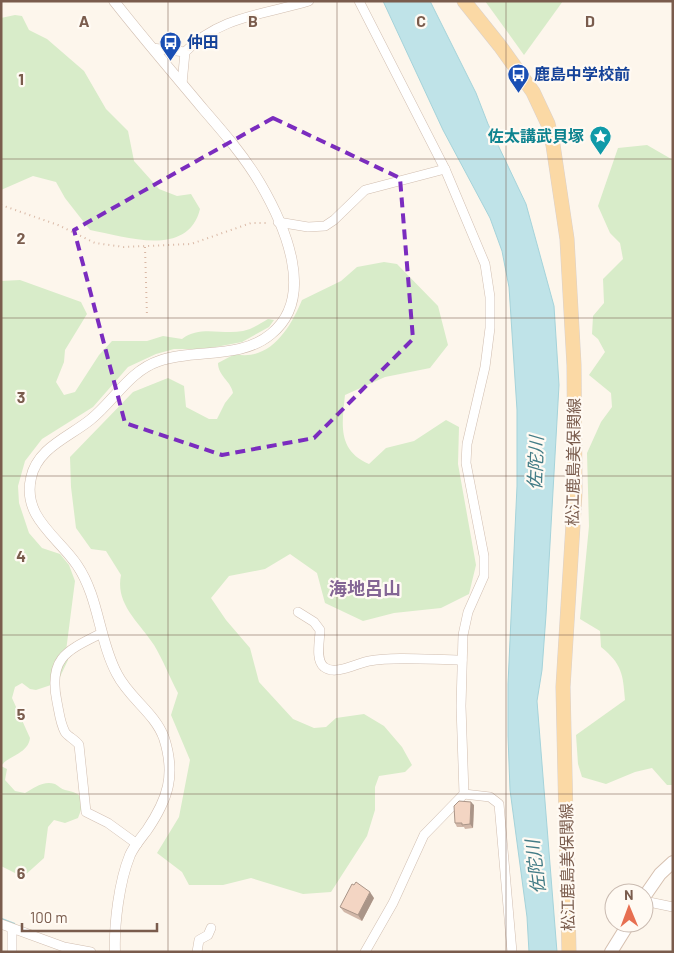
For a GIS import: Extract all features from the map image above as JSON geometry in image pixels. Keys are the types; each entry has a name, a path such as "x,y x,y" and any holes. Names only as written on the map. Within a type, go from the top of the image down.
{"main road":[{"name":"松江鹿島美保関線","path":"464,1 500,46 541,108 553,145 567,239 571,287 575,457 575,492 564,687 568,952"},
{"path":"654,883 673,862"},
{"path":"611,952 623,933"}],"street":[{"path":"114,1 236,149 260,184 278,222 292,259 296,280 293,301 283,321 271,335 251,346 228,351 179,355 158,361 139,370 98,413 51,447 38,460 33,469 29,496 33,510 45,528 78,566 87,585 118,678 162,733 168,751 168,790 162,808 131,853 125,870 114,934 115,952"},
{"path":"182,84 185,52 199,38 242,17 278,11 309,1"},
{"path":"359,1 445,169 485,264 490,297 490,328 486,367 467,444 466,463 484,556 484,576 468,612 463,635 460,706 464,794 424,835 393,903 365,952"},
{"path":"152,48 185,52"},
{"path":"278,222 308,227 325,226 366,190 445,169"},
{"path":"298,612 314,622 320,630 320,658 322,666 327,669 341,669 375,660 462,660"},
{"path":"102,633 75,648 58,662 54,673 56,694 65,733 79,744 86,812 108,823 137,844"},
{"path":"464,794 490,797 499,804 512,952"},
{"path":"654,903 673,908"},
{"path":"1,924 12,930 64,947 91,952"},
{"path":"198,952 199,940 208,935 211,928"},
{"path":"12,930 12,952"}],"path":[{"path":"1,205 58,225 95,243 124,247 191,244 252,224 278,222"},
{"path":"145,247 147,317"}],"highlighted area":[{"path":"273,118 400,178 413,339 314,438 222,455 125,423 74,230"}],"green space":[{"path":"485,1 563,1 524,55"},
{"path":"15,15 22,16 29,30 47,39 84,71 106,109 128,131 134,161 159,189 177,196 191,194 200,209 193,224 183,234 169,239 154,240 121,237 90,230 65,198 56,182 33,176 1,190 1,18"},
{"path":"647,145 673,160 673,785 667,785 652,768 635,772 606,784 582,777 578,764 576,735 625,700 620,670 613,659 601,647 600,631 580,619 589,526 587,453 601,422 612,407 611,393 589,375 605,352 598,339 592,334 593,316 604,303 603,279 623,259 620,243 610,233 598,206 618,148"},
{"path":"384,262 397,264 438,306 448,345 430,368 385,377 345,395 344,435 351,451 369,464 386,448 414,441 446,420 459,427 458,464 476,565 469,594 441,608 394,613 363,621 325,603 317,573 290,554 265,569 229,576 211,598 226,620 250,648 259,682 293,719 314,728 326,727 336,718 364,714 384,726 402,747 412,765 405,772 379,776 375,787 375,810 367,836 331,892 303,894 251,878 223,885 189,885 182,872 157,853 179,817 190,760 171,715 178,693 154,645 125,604 120,585 121,575 106,551 91,549 76,528 71,487 70,457 133,392 168,378 184,386 186,407 209,419 217,419 225,403 233,393 220,371 218,363 235,354 259,353 269,348 278,340 292,321 302,300 341,281 357,267"},
{"path":"20,280 81,302 87,314 65,350 64,362 56,382 64,395 75,392 99,355 112,341 147,341 163,336 182,339 196,332 243,331 253,328 268,319 274,320 269,327 242,342 205,349 174,349 156,354 128,367 93,407 42,439 25,461 18,486 19,503 29,533 42,548 60,554 69,565 75,581 66,651 68,660 59,679 54,684 36,690 30,689 22,683 15,687 12,698 30,738 26,748 1,766 1,281"},
{"path":"1,766 7,769 5,780 15,791 25,793 39,785 51,783 80,796 82,799 82,807 78,818 65,823 54,820 48,827 44,858 23,877 1,866"}],"water":[{"name":"佐陀川","path":"383,1 430,1 476,93 488,124 526,204 554,306 559,385 546,615 542,670 537,701 557,952 529,952 527,917 510,790 508,684 517,486 517,410 509,287 502,251 490,218 443,130"}],"building":[{"path":"459,801 471,802 470,824 462,825 462,823 455,823 454,806"},
{"path":"356,882 370,892 358,915 340,907 352,884 354,885"}],"waterway":[{"path":"1,919 14,924"}],"place":[{"name":"仲田","path":"171,61"},
{"name":"鹿島中学校前","path":"518,93"},
{"name":"佐太講武貝塚","path":"600,155"}],"district":[{"name":"海地呂山","path":"365,589"}]}
